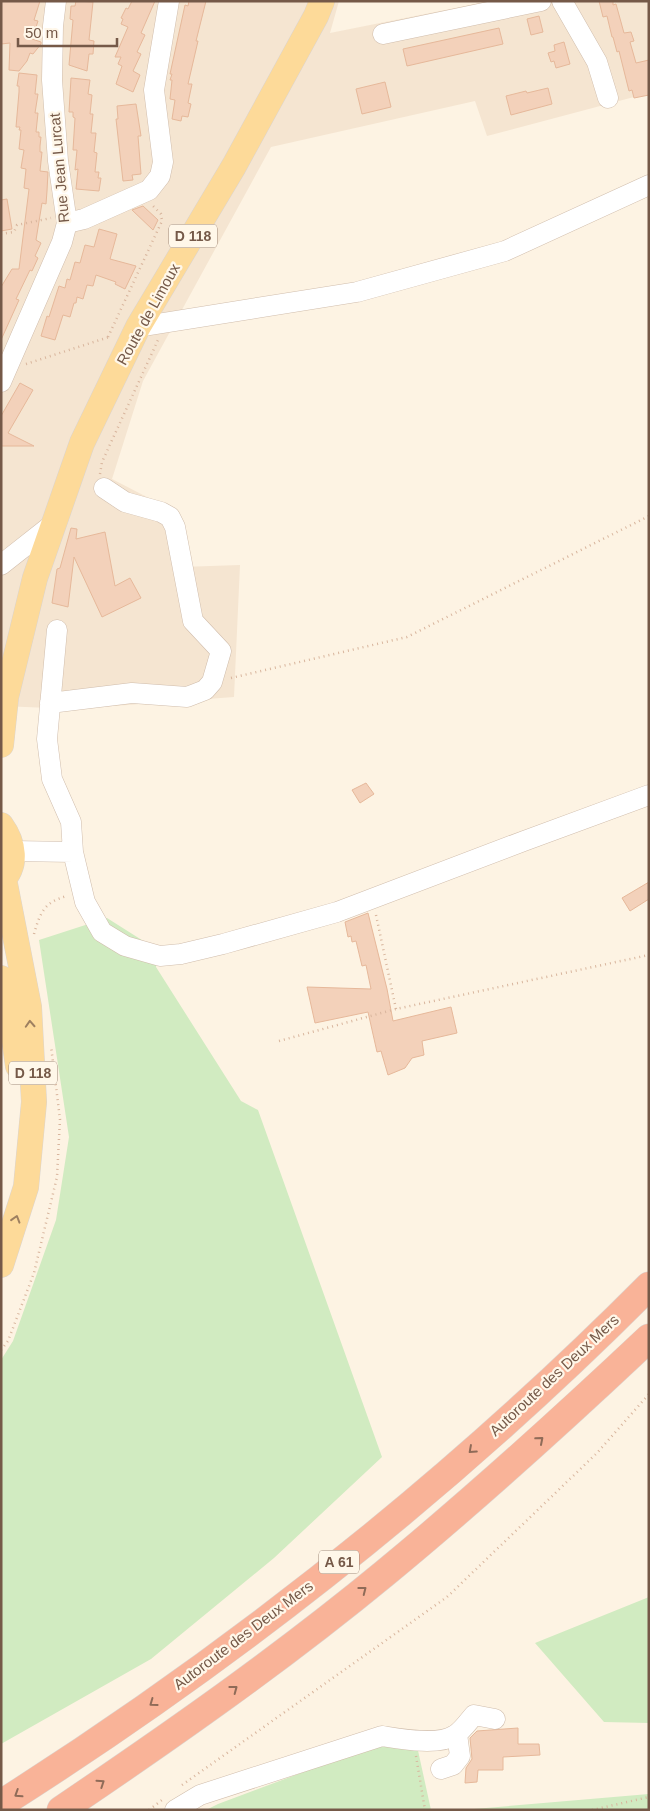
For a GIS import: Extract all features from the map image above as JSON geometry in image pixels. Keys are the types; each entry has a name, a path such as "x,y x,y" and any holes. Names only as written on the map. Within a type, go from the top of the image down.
{"highway":[{"name":"Autoroute des Deux Mers","path":"1,1804 142,1710 260,1624 358,1547 442,1478 649,1286"},
{"name":"A 61","path":"61,1810 163,1741 281,1654 384,1574 559,1423 649,1338"}],"main road":[{"name":"Route de Limoux","path":"54,524 76,458 138,327 234,166 318,6"},
{"name":"D 118","path":"1,745 4,703 35,578 54,524"},
{"path":"1,825 9,835 13,851 12,865 3,881"},
{"name":"D 118","path":"1,1265 26,1187 34,1102 29,1007 3,881"},
{"name":"D 118","path":"1,978 10,1010 18,1068 17,1120 10,1184 1,1211"}],"street":[{"name":"Rue Jean Lurcat","path":"4,376 62,242 67,219 58,161 52,80 53,26 56,1"},
{"path":"67,219 84,220 149,190 160,176 163,162 154,90 169,1"},
{"path":"382,34 540,1"},
{"path":"562,1 596,62 608,98"},
{"path":"138,327 357,292 505,250 649,185"},
{"path":"50,703 132,693 187,697 205,690 212,682 221,651 193,620 175,527 170,517 161,512 125,502 104,488"},
{"path":"1,565 54,524"},
{"path":"57,630 47,739 52,779 71,822 73,852 85,902 102,932 125,946 160,956 181,954 223,944 338,912 524,840 649,795"},
{"path":"13,851 73,852"},
{"path":"170,1804 382,1736 413,1740 446,1740 457,1734 474,1715 495,1719"},
{"path":"441,1769 453,1765 460,1756 457,1734"}],"path":[{"path":"108,337 162,221 161,214 141,193"},
{"path":"1,234 14,232 17,225 67,219"},
{"path":"104,488 100,475 102,462 166,322"},
{"path":"4,376 138,327"},
{"path":"212,682 406,637 649,516"},
{"path":"373,898 396,1009"},
{"path":"279,1041 396,1009 649,954"},
{"path":"181,1786 447,1597 596,1453 649,1394"},
{"path":"413,1740 425,1810"},
{"path":"592,1810 649,1797"},
{"path":"149,1810 170,1804"}],"shaded area":[{"path":"1,1 339,1 330,33 490,1 649,1 649,93 487,136 475,101 271,147 143,381 112,479 174,511 181,567 240,565 234,697 74,709 1,706"}],"green space":[{"path":"107,918 156,949 156,967 241,1101 258,1110 382,1457 274,1558 151,1659 1,1744 1,1360 13,1341 56,1220 69,1137 39,940"},
{"path":"649,1597 649,1723 604,1722 535,1643"},
{"path":"373,1746 417,1746 431,1810 206,1810 218,1804"},
{"path":"649,1794 649,1810 462,1810"}],"building":[{"path":"1,1 40,1 34,20 38,21 32,39 41,42 41,44 33,54 30,53 27,61 19,71 9,70 10,43 1,44"},
{"path":"76,1 93,2 89,40 94,41 93,54 89,54 87,71 69,65 73,20 70,19 71,6 75,6"},
{"path":"132,1 155,1 141,33 145,35 137,52 141,54 133,71 140,75 133,92 116,84 122,66 118,64 121,57 115,57 128,27 121,24 123,19 121,18"},
{"path":"189,1 206,1 188,84 192,84 188,103 191,104 188,117 182,116 181,121 172,119 175,100 170,99 172,80 170,80 172,74 170,74 185,5 188,6"},
{"path":"599,1 613,1 613,5 616,4 624,33 631,32 634,41 630,42 636,63 649,60 649,95 634,98 632,90 629,91 619,51 617,52 607,16 603,17"},
{"path":"539,16 543,32 531,35 527,19"},
{"path":"499,28 503,44 407,66 403,49"},
{"path":"564,42 570,64 556,68 554,61 551,62 548,53 555,51 554,45"},
{"path":"19,73 37,75 35,94 38,94 35,113 38,113 36,132 39,132 39,137 41,137 40,171 48,172 47,191 46,204 42,203 36,240 41,243 35,256 38,258 16,299 19,300 1,340 1,287 12,269 19,269 29,189 24,188 26,169 21,168 24,150 19,149 21,130 19,130 20,127 16,127"},
{"path":"71,78 90,80 88,94 92,95 90,114 93,114 91,133 96,133 94,152 97,153 95,172 99,172 98,178 101,178 99,191 76,189 77,150 73,150 75,118 73,117 73,112 69,112"},
{"path":"385,82 391,107 362,114 356,89"},
{"path":"548,88 552,104 511,115 506,96"},
{"path":"136,104 141,136 138,136 141,174 132,175 133,180 123,181 116,119 118,119 117,106"},
{"path":"7,199 12,229 1,231 1,200"},
{"path":"143,206 158,220 153,230 132,210"},
{"path":"99,229 117,234 110,259 136,266 125,289 115,284 116,282 96,275 93,286 87,285 83,299 77,297 70,317 63,315 55,340 41,336 59,286 65,288 67,279 70,280 75,262 80,263 85,245 94,247"},
{"path":"20,383 33,390 8,433 34,446 1,446 1,416"},
{"path":"71,528 77,529 76,539 105,532 115,586 130,578 141,598 102,617 74,557 68,607 52,603 57,569 60,568"},
{"path":"366,783 374,794 360,803 352,790"},
{"path":"649,882 649,899 630,911 622,898"},
{"path":"368,913 393,1021 451,1007 457,1033 422,1041 424,1055 412,1058 405,1068 388,1075 381,1051 377,1052 368,1012 315,1023 307,987 371,989 366,965 362,966 356,941 352,942 351,936 348,937 345,922"},
{"path":"518,1728 518,1744 539,1744 540,1755 503,1757 503,1770 478,1770 477,1782 465,1783 466,1768 472,1759 470,1738 477,1731"}]}
